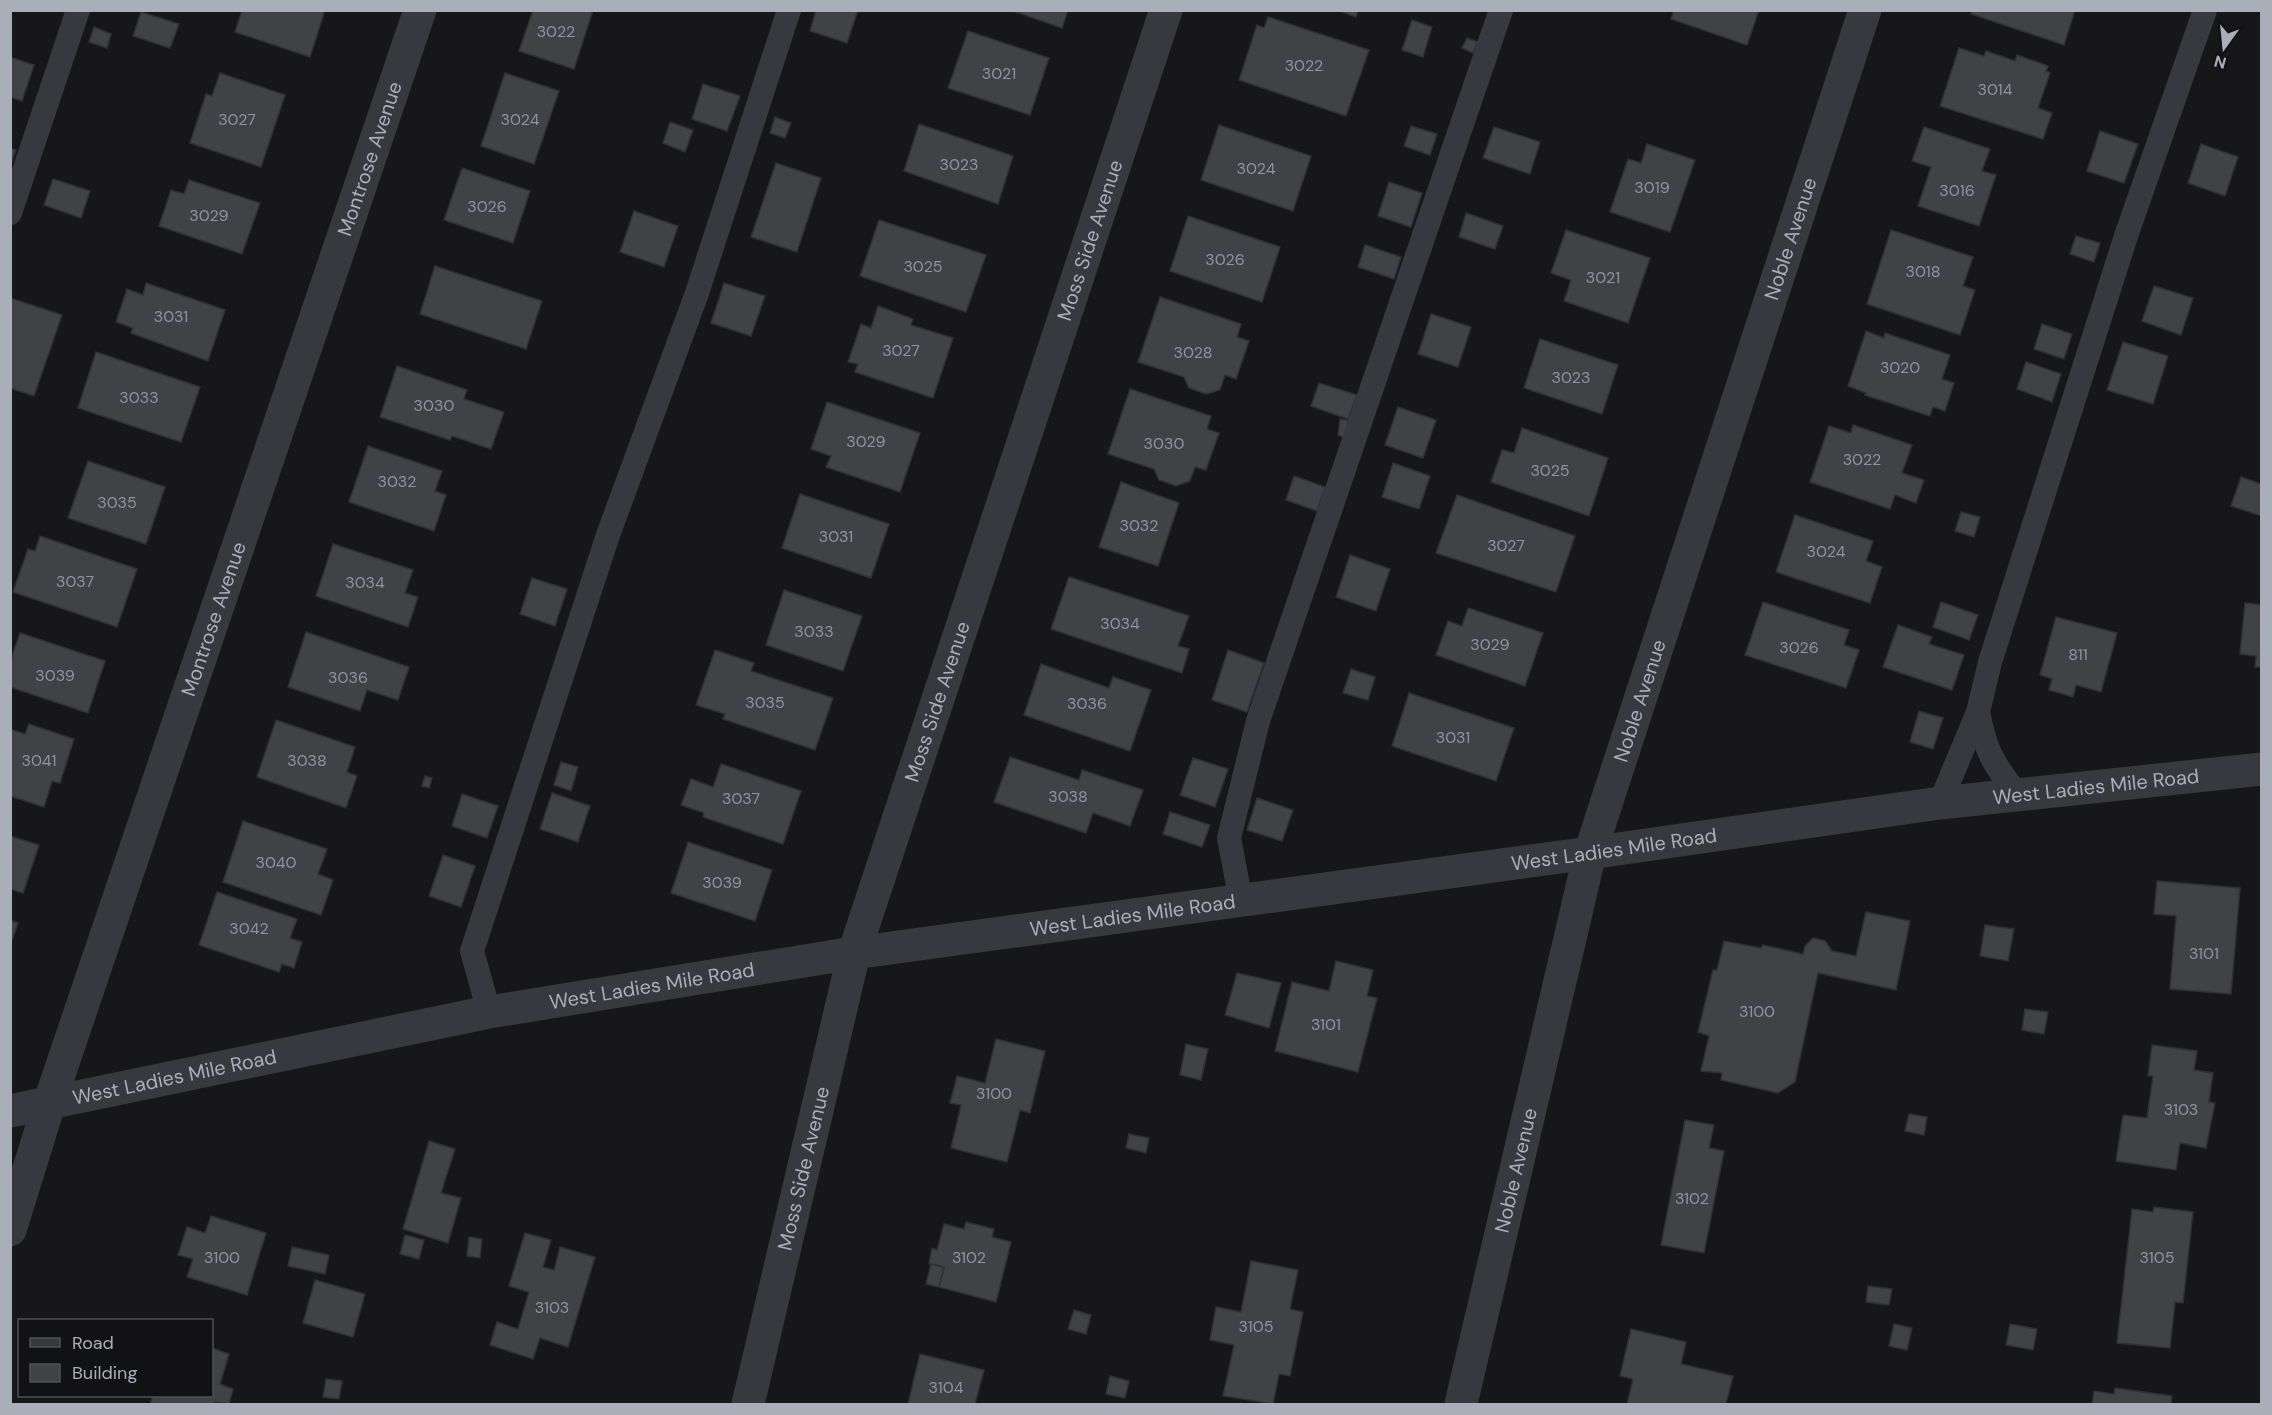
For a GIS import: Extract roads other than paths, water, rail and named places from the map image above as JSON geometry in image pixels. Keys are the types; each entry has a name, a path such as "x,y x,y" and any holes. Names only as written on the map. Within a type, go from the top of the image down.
{"street":[{"name":"Montrose Avenue","path":"10,1230 50,1101 420,10"},
{"name":"Moss Side Avenue","path":"748,1404 854,953 1166,10"},
{"name":"Noble Avenue","path":"1461,1404 1590,853 1865,10"},
{"name":"West Ladies Mile Road","path":"10,1111 489,1012 854,953 1940,803 2262,769"}],"lane":[{"path":"10,213 78,10"},
{"path":"489,1012 472,951 608,535 697,293 789,10"},
{"path":"1241,901 1229,837 1258,721 1501,10"},
{"path":"1940,803 1978,712 1990,662 2126,236 2205,10"},
{"path":"1978,712 1984,742 1996,767 2018,795"}]}
